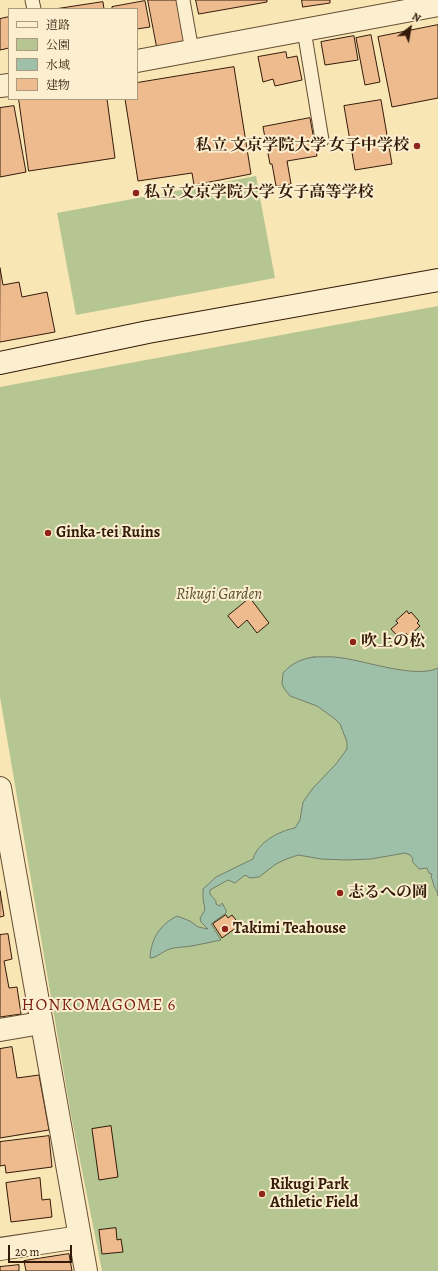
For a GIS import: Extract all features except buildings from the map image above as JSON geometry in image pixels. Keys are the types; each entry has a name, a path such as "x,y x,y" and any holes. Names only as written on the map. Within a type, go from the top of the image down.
{"street":[{"path":"138,61 304,30 394,6 438,5"},
{"path":"0,363 148,332 438,280"},
{"path":"0,788 2,817 86,1271"},
{"path":"0,1030 41,1023"},
{"path":"0,1249 80,1237"}],"lane":[{"path":"183,0 192,51"},
{"path":"304,30 322,140"}],"green space":[{"path":"256,176 275,278 76,315 57,213"},
{"name":"Rikugi Garden","path":"438,306 438,1271 102,1271 71,1115 0,697 0,387"}],"water":[{"path":"314,657 338,657 418,672 438,668 438,893 434,887 431,877 432,874 429,873 427,868 419,869 412,861 413,859 410,855 405,853 371,859 346,860 321,859 298,855 276,864 259,877 250,878 245,875 235,883 228,880 210,890 210,894 216,901 216,904 220,906 222,903 226,910 226,913 211,924 221,940 173,948 150,958 154,938 161,928 177,916 190,921 198,927 208,929 201,922 200,918 205,910 203,889 216,877 253,859 259,847 270,838 289,829 295,828 300,820 303,802 313,788 336,764 347,749 347,742 340,724 335,719 317,706 290,696 282,684 283,673 293,664"}],"place":[{"name":"私立 文京学院大学 女子中学校","path":"417,146"},
{"name":"私立 文京学院大学 女子高等学校","path":"136,193"},
{"name":"Ginka-tei Ruins","path":"48,533"},
{"name":"吹上の松","path":"353,642"},
{"name":"志るへの岡","path":"340,893"},
{"name":"Takimi Teahouse","path":"225,929"},
{"name":"Rikugi Park Athletic Field","path":"262,1194"}],"district":[{"name":"HONKOMAGOME 6","path":"99,1006"}]}
